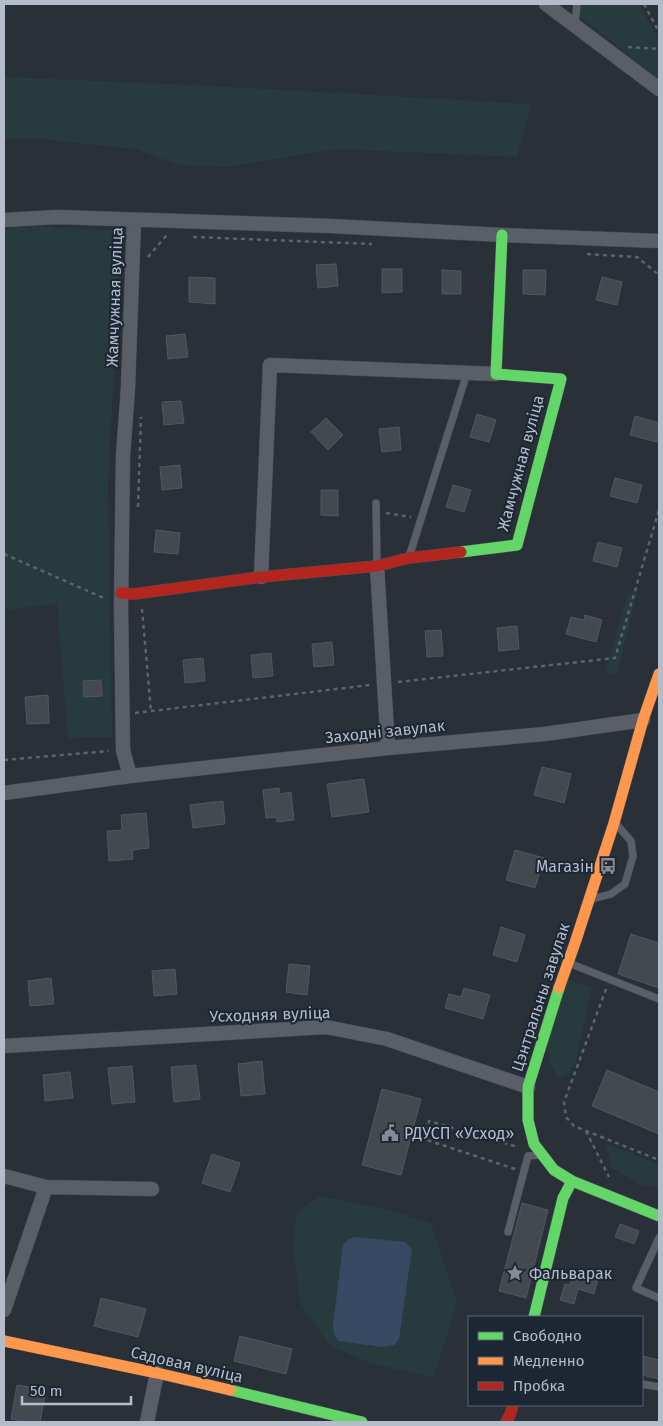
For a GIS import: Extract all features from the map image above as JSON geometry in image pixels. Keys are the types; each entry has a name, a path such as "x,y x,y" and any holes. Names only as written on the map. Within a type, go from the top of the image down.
{"street":[{"path":"546,4 659,89"},
{"path":"4,220 57,217 134,220"},
{"name":"Жамчужная вуліца","path":"130,776 123,750 121,599 124,456 134,220 331,226 659,241"},
{"path":"496,374 502,235"},
{"name":"Жамчужная вуліца","path":"121,599 141,593 261,577 377,566 409,558 517,545 561,378 270,365 261,577"},
{"path":"377,566 388,748"},
{"name":"Цэнтральны завулак","path":"658,681 642,720 614,822 528,1087 528,1120 534,1144 554,1170 572,1180 659,1216"},
{"name":"Заходні завулак","path":"4,793 130,776 388,748 545,734 642,720"},
{"name":"Усходняя вуліца","path":"4,1046 326,1027 387,1039 528,1087"},
{"path":"4,1176 46,1187 152,1189"},
{"path":"534,1316 563,1198 572,1180"},
{"path":"4,1310 46,1187"},
{"name":"Садовая вуліца","path":"4,1341 157,1373 362,1422"},
{"path":"147,1422 157,1373"},
{"path":"506,1422 513,1406"}],"lane":[{"path":"575,24 577,4"},
{"path":"409,558 467,373"},
{"path":"376,503 377,566"},
{"path":"589,899 611,894 625,884 633,856 631,841 614,822"},
{"path":"568,962 659,999"},
{"path":"508,1232 528,1156 541,1154"},
{"path":"659,1238 636,1288 659,1298"},
{"path":"643,1384 659,1388"}],"path":[{"path":"644,4 659,32"},
{"path":"607,49 622,47 659,49"},
{"path":"147,266 148,256 166,236 175,236"},
{"path":"185,237 373,244"},
{"path":"579,253 637,257 659,275"},
{"path":"138,514 142,415"},
{"path":"615,658 659,510"},
{"path":"376,512 417,518"},
{"path":"4,554 121,599"},
{"path":"141,593 151,711"},
{"path":"4,760 123,750"},
{"path":"609,979 564,1102 566,1116 574,1126 659,1160"},
{"path":"524,1172 424,1139 429,1121 521,1148 528,1156"},
{"path":"414,1126 427,1129"}],"green space":[{"path":"580,4 639,4 659,41 659,79 579,16"},
{"path":"4,77 216,86 531,104 517,157 337,149 227,167 180,165 135,149 41,139 4,139"},
{"path":"34,226 121,231 108,484 112,737 68,738 57,604 4,610 4,228"},
{"path":"635,590 637,594 617,674 608,674 605,672 628,594"},
{"path":"562,978 592,988 575,1064 569,1073 558,1078 551,1064 544,1036"},
{"path":"605,1143 659,1164 659,1188 638,1184 612,1168"},
{"path":"320,1196 388,1210 431,1223 457,1302 434,1377 372,1364 330,1346 300,1303 293,1247 297,1212"}],"water":[{"path":"355,1237 405,1242 412,1249 399,1339 394,1345 382,1347 339,1341 334,1334 333,1325 343,1245 349,1239"}],"building":[{"path":"336,264 338,286 318,288 316,265"},
{"path":"382,269 402,269 402,292 382,293"},
{"path":"442,270 461,271 461,294 442,294"},
{"path":"523,270 546,270 545,295 523,294"},
{"path":"189,277 215,278 215,304 189,302"},
{"path":"602,277 622,282 617,305 596,300"},
{"path":"185,334 188,357 168,359 166,336"},
{"path":"181,401 184,423 164,425 162,402"},
{"path":"477,414 496,420 489,442 470,437"},
{"path":"635,416 659,423 657,442 630,435"},
{"path":"326,418 343,435 328,450 311,432"},
{"path":"399,427 401,450 382,452 379,429"},
{"path":"180,465 182,488 162,490 160,467"},
{"path":"615,478 642,485 637,503 610,496"},
{"path":"453,485 471,490 464,512 446,507"},
{"path":"321,490 338,490 338,516 321,515"},
{"path":"156,530 180,533 178,554 154,552"},
{"path":"598,542 622,548 617,567 593,561"},
{"path":"585,615 602,620 596,642 566,634 571,617 584,620"},
{"path":"517,626 519,649 499,651 497,628"},
{"path":"441,630 443,656 427,657 425,631"},
{"path":"332,642 334,665 314,667 312,644"},
{"path":"271,653 273,676 253,678 251,655"},
{"path":"203,658 205,681 185,683 183,660"},
{"path":"101,680 102,696 84,697 83,681"},
{"path":"48,695 49,723 27,724 25,697"},
{"path":"542,767 571,774 564,803 534,795"},
{"path":"364,779 369,812 332,817 327,784"},
{"path":"279,788 280,794 291,792 294,820 277,822 277,817 266,818 263,790"},
{"path":"223,801 225,824 193,828 190,805"},
{"path":"146,813 149,848 132,850 133,859 109,861 107,831 122,830 121,815"},
{"path":"515,850 544,858 535,888 506,880"},
{"path":"501,927 525,935 517,962 493,955"},
{"path":"631,934 659,943 659,988 618,974"},
{"path":"289,964 310,966 307,995 286,992"},
{"path":"175,969 177,994 154,996 152,971"},
{"path":"51,978 54,1004 30,1006 28,981"},
{"path":"464,988 490,995 483,1019 445,1008 449,994 461,997"},
{"path":"262,1061 265,1094 241,1096 238,1064"},
{"path":"196,1065 200,1099 174,1102 171,1067"},
{"path":"132,1066 135,1102 112,1104 108,1068"},
{"path":"607,1070 659,1092 659,1134 592,1106"},
{"path":"70,1072 73,1098 45,1101 43,1075"},
{"path":"382,1089 421,1099 401,1175 362,1165"},
{"path":"212,1154 240,1163 230,1192 202,1183"},
{"path":"522,1203 548,1210 526,1298 499,1291"},
{"path":"620,1224 639,1231 634,1244 615,1237"},
{"path":"574,1272 598,1279 594,1294 578,1289 574,1304 560,1300 565,1284 570,1285"},
{"path":"101,1298 146,1309 138,1337 94,1326"},
{"path":"240,1336 292,1349 286,1374 234,1361"},
{"path":"643,1356 659,1360 659,1379 643,1375"},
{"path":"17,1385 46,1390 40,1422 11,1419"}],"traffic: fast":[{"path":"461,552 517,545 561,379 496,374 502,235"},
{"path":"559,988 528,1087 528,1120 534,1144 554,1170 572,1181 659,1216"},
{"path":"534,1316 563,1198 572,1181"},
{"path":"230,1390 362,1422"}],"traffic: slow":[{"path":"559,988 614,823 643,720 659,674"},
{"path":"4,1341 230,1390"}],"traffic: jam":[{"path":"121,593 134,594 261,577 377,566 409,558 461,552"},
{"path":"506,1422 513,1406"}],"place":[{"name":"Магазін","path":"608,866"},
{"name":"РДУСП «Усход»","path":"390,1133"},
{"name":"Фальварак","path":"515,1273"}]}
